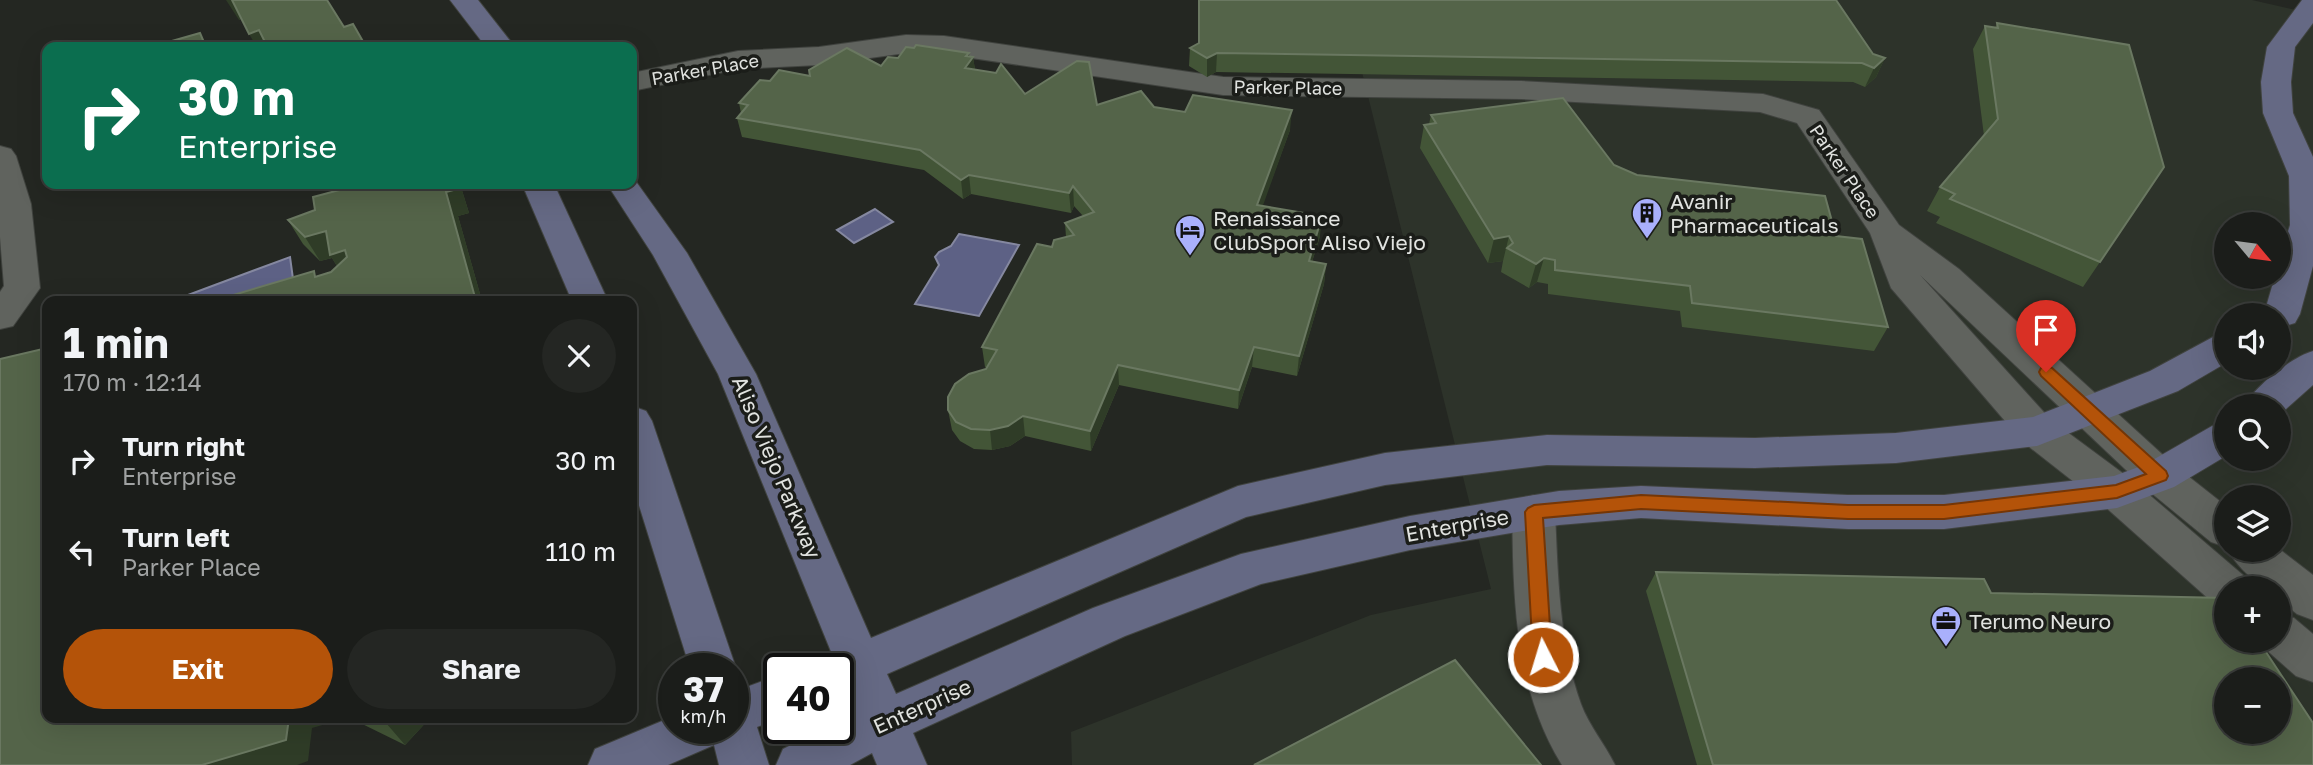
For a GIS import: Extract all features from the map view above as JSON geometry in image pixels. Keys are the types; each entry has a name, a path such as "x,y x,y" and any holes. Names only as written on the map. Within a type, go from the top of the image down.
{"main road":[{"path":"464,0 497,42"},
{"path":"2285,303 2307,225 2305,176 2278,113 2276,82 2281,47 2313,4"},
{"path":"540,189 588,296"},
{"name":"Aliso Viejo Parkway","path":"626,189 670,253 737,374 844,653"},
{"path":"854,667 1238,502 1385,469 1547,450 1755,453 1896,448 2037,431 2164,381 2214,353"},
{"path":"2278,394 2313,364"},
{"path":"637,436 708,653"},
{"name":"Enterprise","path":"801,765 893,743 1110,622 1257,567 1410,533 1534,512 1641,502 1848,512 1944,512 2117,492 2160,476 2214,444"},
{"name":"Aliso Viejo Parkway","path":"854,676 893,743"},
{"path":"612,765 662,744"},
{"path":"738,744 744,765"}],"street":[{"name":"Parker Place","path":"637,81 738,60 819,56 919,44 944,44 1223,86 1521,90 1763,103 1808,117 1887,233 1904,280 2037,431 2117,492 2214,577"},
{"path":"0,156 14,204 22,288 0,317"},
{"name":"Parker Place","path":"1887,233 1946,277 2087,411 2214,520"},
{"path":"1534,512 1543,657 1554,699 1576,747 1590,765"},
{"path":"2265,562 2313,601"},
{"path":"2291,643 2313,662"}],"shaded area":[{"path":"1344,0 2252,0 2313,14 2313,765 1072,765 1071,732 1371,615 1491,589"}],"water":[{"path":"875,209 893,222 854,243 837,230"},
{"path":"959,234 1019,245 979,316 915,304 939,265 935,257 951,246"},
{"path":"290,257 294,286 261,296 185,296"}],"building":[{"path":"232,0 327,0 344,27 353,24 363,42 265,42 259,30 249,34"},
{"path":"1199,0 1836,0 1873,54 1885,58 1874,68 1862,63 1217,53 1207,58 1190,48 1199,43"},
{"path":"1997,23 2129,45 2164,167 2100,262 1950,199 1955,194 1940,187 1998,119 1985,26 1998,28"},
{"path":"200,33 204,42 168,42"},
{"name":"Renaissance ClubSport Aliso Viejo","path":"916,45 969,53 966,56 973,57 965,68 996,73 1001,64 1025,94 1077,61 1089,62 1097,105 1141,91 1154,107 1185,112 1193,95 1292,110 1257,205 1322,216 1309,261 1326,264 1299,356 1254,347 1239,390 1118,365 1090,431 1023,416 1008,426 990,430 971,429 956,422 948,410 948,397 955,384 969,374 986,369 997,350 982,347 1037,244 1052,247 1054,240 1074,235 1065,223 1094,212 1073,186 1069,193 969,175 961,180 920,150 737,118 748,105 739,103 760,80 770,81 779,70 810,76 809,70 847,48 881,66 888,57 898,58 906,47 914,48"},
{"name":"Avanir Pharmaceuticals","path":"1563,98 1614,165 1637,175 1825,196 1836,236 1862,239 1888,327 1692,303 1690,286 1555,270 1555,260 1544,258 1536,264 1507,248 1513,243 1509,236 1494,239 1424,125 1436,123 1431,115"},
{"path":"343,189 457,189 446,192 475,296 230,296 314,271 315,277 331,272 347,257 345,250 330,255 326,231 305,237 288,220 315,210 313,197"},
{"path":"42,349 42,723 288,723 286,740 202,765 0,765 0,359"},
{"name":"Terumo Neuro","path":"1656,572 1984,579 1991,593 2214,598 2214,653 2267,653 2276,667 2214,667 2214,744 2291,744 2291,690 2313,723 2313,765 1713,765"},
{"path":"1455,660 1541,765 1254,765"}],"place":[{"name":"Avanir Pharmaceuticals","path":"1647,240"},
{"name":"Renaissance ClubSport Aliso Viejo","path":"1190,257"},
{"name":"Terumo Neuro","path":"1946,648"}],"route":[{"path":"1543,657 1534,512 1641,502 1848,512 1944,512 2117,492 2160,476 2046,372"}]}
